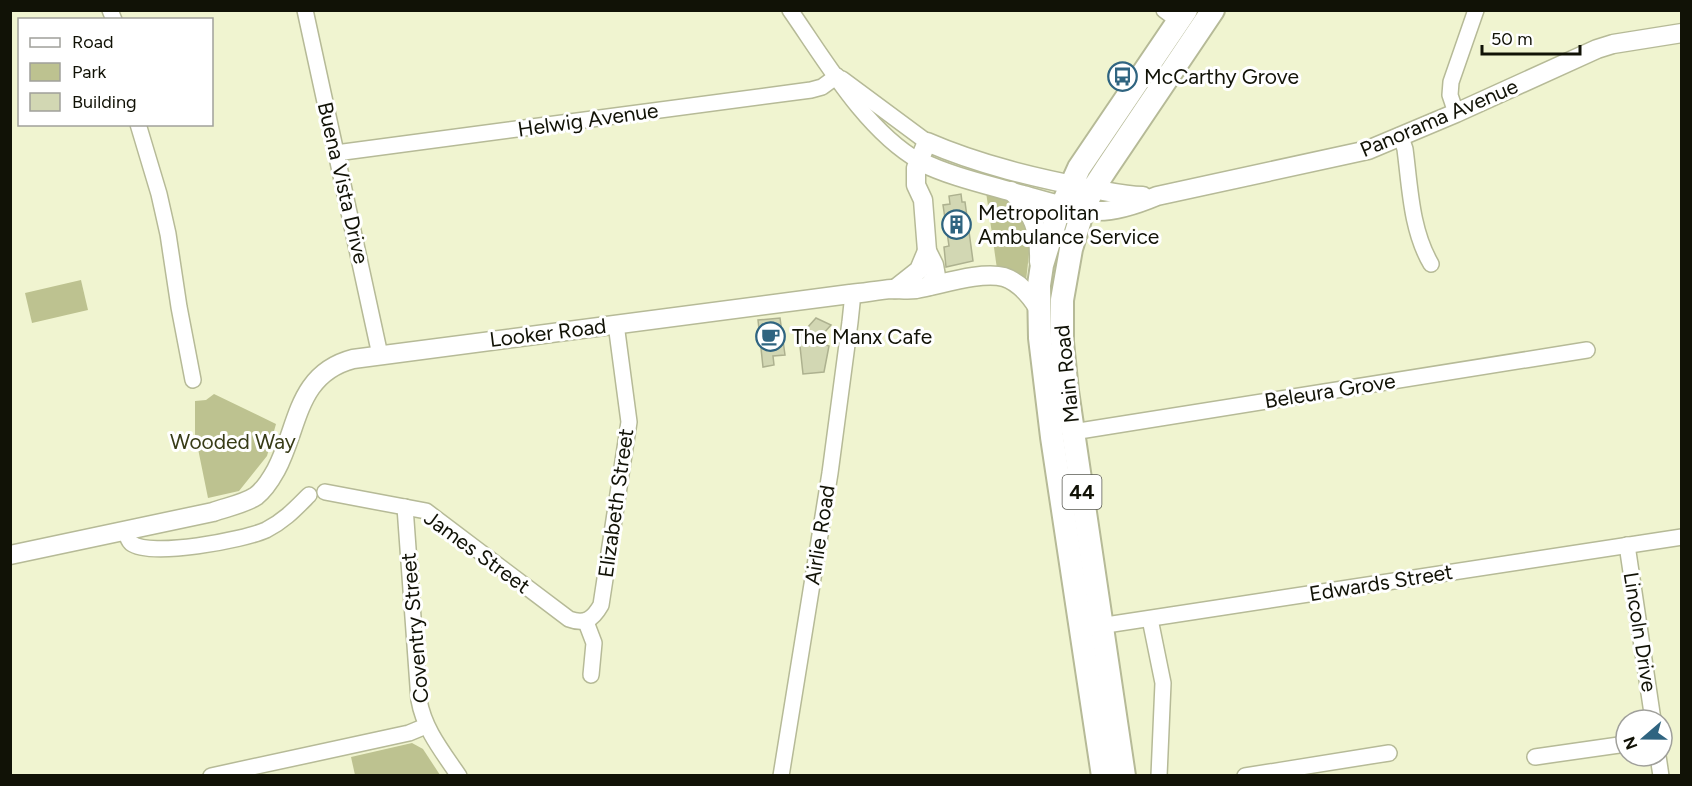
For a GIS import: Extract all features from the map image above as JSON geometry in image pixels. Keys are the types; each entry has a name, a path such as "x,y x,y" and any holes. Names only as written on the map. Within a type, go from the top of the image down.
{"main road":[{"name":"Main Road","path":"1071,200 1093,189 1213,10"},
{"name":"Main Road","path":"1124,776 1052,437 1038,308 1039,285 1048,245 1071,200 1095,143 1176,14"},
{"name":"Main Road","path":"1071,200 1062,300 1062,342 1092,627 1103,776"}],"street":[{"name":"Buena Vista Drive","path":"305,10 380,355"},
{"path":"790,10 852,98 878,128 909,155 926,164 1011,191 1071,200"},
{"path":"1456,113 1450,95 1450,82 1476,10"},
{"name":"Panorama Avenue","path":"1071,200 1109,210 1157,196 1351,155 1401,137 1597,48 1682,33"},
{"name":"Helwig Avenue","path":"336,153 811,90 822,87 837,76"},
{"path":"837,76 860,90 934,145 1041,180 1071,200"},
{"path":"139,126 159,194 168,234 179,307 194,380"},
{"path":"1401,137 1405,148 1416,226 1431,264"},
{"path":"929,286 936,276 934,265 927,251 923,200 926,164 934,145"},
{"name":"Panorama Avenue","path":"1093,189 1130,196 1157,196"},
{"path":"1011,191 1031,214 1035,225 1039,249 1039,285"},
{"path":"895,289 919,270 927,251"},
{"name":"Looker Road","path":"10,555 213,512 236,505 256,495 276,470 308,390 322,373 337,363 380,355 850,294 915,289 986,277 1005,278 1025,291 1038,308"},
{"name":"Airlie Road","path":"781,776 830,473 850,322 852,303 850,294"},
{"name":"Elizabeth Street","path":"586,622 594,617 601,605 629,422 616,324"},
{"name":"Beleura Grove","path":"1073,432 1587,350"},
{"name":"James Street","path":"325,492 426,511 569,619 577,623 586,622"},
{"path":"126,530 132,544 140,546 173,548 220,543 264,531 287,518 309,495"},
{"name":"Coventry Street","path":"405,507 419,700 426,726 459,776"},
{"name":"Edwards Street","path":"1092,627 1682,537"},
{"name":"Lincoln Drive","path":"1627,545 1651,708"},
{"path":"1150,619 1163,684 1159,776"},
{"path":"586,622 594,643 591,675"},
{"path":"211,776 409,733 426,726"},
{"path":"1536,757 1614,746"},
{"path":"1245,776 1389,753"}],"green space":[{"path":"986,192 1006,197 1021,208 1030,245 1026,281 997,269"},
{"path":"81,280 88,310 32,323 25,293"},
{"name":"Wooded Way","path":"214,394 276,424 267,456 239,491 208,498 195,434 195,401 206,400"},
{"path":"412,743 423,749 440,775 355,775 351,757"}],"building":[{"name":"Metropolitan Ambulance Service","path":"961,194 962,202 965,202 973,261 946,267 944,247 949,246 943,205 950,204 949,196"},
{"name":"The Manx Cafe","path":"780,318 785,355 773,356 774,365 763,367 758,320"},
{"path":"816,318 831,325 816,342 829,346 824,372 803,374 799,337"}],"place":[{"name":"McCarthy Grove","path":"1123,77"},
{"name":"Metropolitan Ambulance Service","path":"957,225"},
{"name":"The Manx Cafe","path":"771,337"}]}
